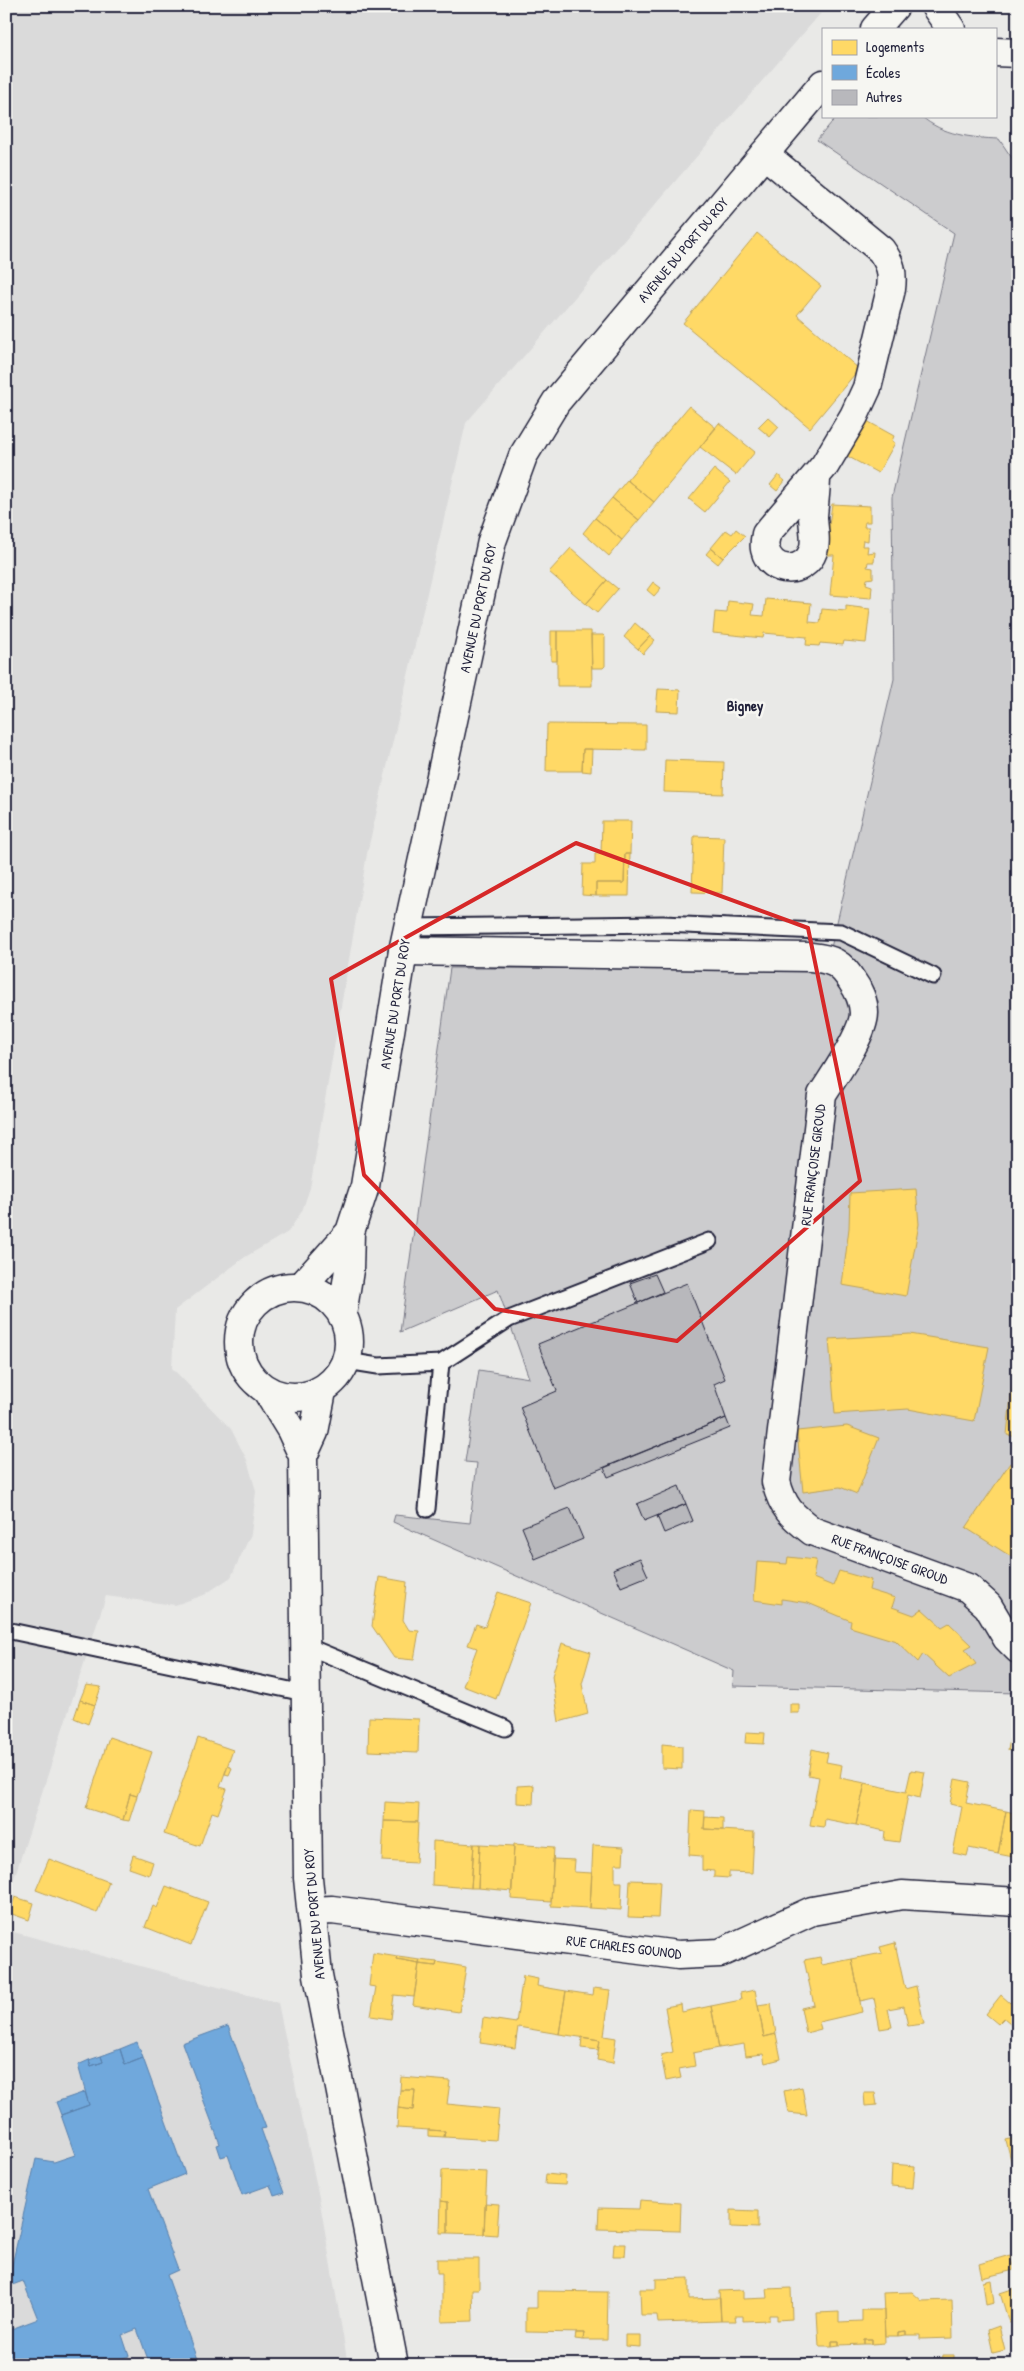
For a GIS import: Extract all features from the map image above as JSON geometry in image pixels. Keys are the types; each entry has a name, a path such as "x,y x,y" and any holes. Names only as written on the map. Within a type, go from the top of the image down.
{"street":[{"path":"876,28 895,6"},
{"path":"935,6 949,28"},
{"name":"AVENUE DU PORT DU ROY","path":"342,1315 349,1270 350,1232 366,1186 405,939 492,541 523,456 556,402 822,85"},
{"path":"764,154 881,250 889,262 893,273 891,289 867,388 849,424 816,477"},
{"name":"RUE FRANÇOISE GIROUD","path":"405,939 812,957 826,958 844,967 858,990 864,1014 844,1061 822,1095 776,1482 781,1501 792,1515 812,1531 968,1588 988,1606 1007,1638 1018,1649"},
{"name":"AVENUE DU PORT DU ROY","path":"301,1287 350,1232"},
{"name":"AVENUE DU PORT DU ROY","path":"347,1361 350,1345 348,1330 342,1315 333,1302 320,1293 301,1287 282,1288 264,1295 250,1308 241,1325 238,1344 242,1363 252,1379 267,1392 291,1430 303,1456 304,1693 308,1878 318,1975 394,2365"},
{"path":"267,1392 285,1398 304,1398 322,1391 337,1378 347,1361"},
{"name":"AVENUE DU PORT DU ROY","path":"303,1456 314,1432 322,1391"},
{"name":"RUE CHARLES GOUNOD","path":"312,1911 332,1910 678,1955 720,1953 812,1911 902,1895 1018,1902"}],"lane":[{"path":"405,939 662,924 841,932 933,976"},
{"path":"347,1361 378,1366 442,1363 509,1319 709,1241"},
{"path":"427,1510 442,1363"},
{"path":"6,1630 304,1693"},
{"path":"304,1645 505,1728"}],"highlighted area":[{"path":"576,843 808,928 860,1181 677,1341 495,1309 364,1175 331,979"}],"shaded area":[{"path":"6,6 827,6 466,423 367,854 310,1188 302,1211 288,1232 245,1257 175,1310 172,1368 231,1429 247,1460 256,1491 251,1534 231,1577 204,1595 175,1605 106,1596 6,1903"},
{"path":"835,118 924,118 938,127 958,134 978,138 999,139 1018,167 1018,1693 733,1686 734,1671 393,1522 395,1515 470,1523 477,1463 465,1462 479,1370 529,1378 498,1290 400,1332 450,968 826,969 894,679 892,497 954,233 817,140"},
{"path":"6,1722 12,1738 6,1756"},
{"path":"6,1930 278,2003 319,2197 348,2365 6,2365"}],"building: Logements":[{"path":"757,233 821,286 797,315 859,369 810,428 683,323"},
{"path":"689,406 716,428 654,502 627,480"},
{"path":"768,417 779,427 770,437 758,427"},
{"path":"867,421 894,436 892,441 895,443 878,473 847,456"},
{"path":"719,423 755,452 736,475 700,447"},
{"path":"714,469 730,482 705,512 689,499"},
{"path":"778,475 785,481 777,491 770,485"},
{"path":"627,480 654,502 639,520 612,498"},
{"path":"612,498 639,520 622,540 595,518"},
{"path":"832,504 870,506 870,522 865,522 864,527 869,527 868,541 863,540 862,546 868,546 867,553 875,552 874,562 868,562 867,567 873,568 873,578 867,579 866,584 872,586 871,598 830,595 834,555 825,555"},
{"path":"595,518 622,540 609,556 583,533"},
{"path":"736,529 745,536 723,558 711,548 726,530 732,534"},
{"path":"571,548 607,580 586,604 549,572"},
{"path":"711,548 723,558 718,564 706,554"},
{"path":"607,580 618,589 597,613 586,604"},
{"path":"653,582 661,588 654,596 647,590"},
{"path":"766,599 811,603 809,622 820,623 822,609 846,611 846,606 870,609 866,643 844,641 843,645 820,643 819,646 806,645 807,637 764,633 763,638 713,633 715,612 727,613 728,601 754,604 752,615 764,616"},
{"path":"635,623 650,636 638,649 624,637"},
{"path":"551,631 557,631 557,661 551,661"},
{"path":"557,631 591,631 592,686 557,686"},
{"path":"591,635 603,635 605,637 605,666 603,668 592,668"},
{"path":"650,636 655,640 643,654 638,649"},
{"path":"658,689 680,690 679,712 656,711"},
{"path":"547,724 646,725 646,750 583,749 582,771 546,771"},
{"path":"583,749 592,749 591,772 582,771"},
{"path":"665,760 724,762 723,794 664,792"},
{"path":"602,821 631,821 630,854 625,854 624,883 596,883 596,896 582,895 583,864 595,864 595,854 601,854"},
{"path":"694,836 724,837 722,893 692,892"},
{"path":"625,854 630,854 629,896 596,896 596,883 624,883"},
{"path":"916,1189 919,1224 906,1296 842,1285 849,1228 850,1193"},
{"path":"910,1334 989,1347 974,1421 908,1409 835,1414 829,1339"},
{"path":"1015,1358 1018,1359 1018,1437 1007,1435"},
{"path":"847,1426 879,1438 857,1494 840,1487 803,1492 797,1431"},
{"path":"1010,1463 1018,1468 1018,1561 966,1528"},
{"path":"788,1557 816,1560 813,1578 833,1586 839,1571 871,1580 869,1590 895,1598 892,1607 914,1615 922,1609 942,1627 949,1623 972,1645 965,1649 976,1664 949,1678 923,1654 918,1662 896,1641 850,1627 851,1621 808,1603 782,1599 782,1604 754,1600 757,1562 787,1564"},
{"path":"379,1577 407,1582 403,1620 409,1630 419,1631 414,1660 394,1658 372,1626"},
{"path":"498,1592 531,1603 496,1699 463,1686 477,1648 468,1645 476,1624 485,1627"},
{"path":"562,1643 591,1652 582,1684 588,1714 559,1722 552,1676"},
{"path":"86,1685 101,1687 95,1705 80,1700"},
{"path":"80,1700 95,1705 88,1724 74,1718"},
{"path":"790,1704 799,1704 799,1713 790,1713"},
{"path":"369,1717 419,1719 418,1753 368,1751"},
{"path":"746,1732 765,1733 764,1744 745,1743"},
{"path":"109,1737 152,1752 137,1796 130,1794 123,1820 86,1808"},
{"path":"198,1738 233,1750 220,1787 227,1789 218,1814 212,1812 200,1846 164,1834"},
{"path":"1010,1739 1017,1740 1015,1752 1008,1750"},
{"path":"662,1744 682,1746 682,1769 662,1768"},
{"path":"812,1749 828,1753 826,1762 842,1765 840,1778 865,1783 856,1825 825,1819 824,1827 810,1825 819,1777 808,1775"},
{"path":"228,1766 232,1768 229,1775 225,1774"},
{"path":"911,1770 925,1772 920,1798 908,1795 899,1842 884,1840 885,1831 856,1825 865,1783 906,1792"},
{"path":"955,1779 970,1782 966,1803 1006,1811 998,1854 969,1848 967,1856 953,1853 962,1807 950,1804"},
{"path":"534,1785 533,1804 517,1803 517,1786"},
{"path":"130,1794 137,1796 129,1821 123,1820"},
{"path":"385,1802 419,1804 418,1822 384,1821"},
{"path":"691,1810 705,1811 704,1829 754,1832 752,1873 729,1872 729,1878 714,1877 714,1871 702,1870 702,1856 689,1855"},
{"path":"1006,1811 1018,1814 1018,1858 998,1854"},
{"path":"705,1817 723,1818 723,1830 704,1829"},
{"path":"384,1821 418,1822 416,1863 382,1861"},
{"path":"433,1841 474,1844 471,1888 432,1885"},
{"path":"474,1844 480,1844 478,1888 471,1888"},
{"path":"480,1844 514,1846 512,1891 478,1888"},
{"path":"514,1844 554,1847 551,1902 511,1899"},
{"path":"593,1845 624,1847 623,1864 615,1864 615,1882 622,1882 621,1910 590,1908"},
{"path":"133,1855 153,1862 149,1875 129,1868"},
{"path":"49,1859 109,1882 97,1913 36,1890"},
{"path":"553,1859 575,1860 574,1872 592,1873 590,1908 551,1906"},
{"path":"630,1880 660,1881 658,1918 628,1917"},
{"path":"166,1886 208,1902 191,1945 145,1927 153,1906 157,1908"},
{"path":"15,1897 34,1903 29,1920 9,1913"},
{"path":"895,1943 905,1989 916,1986 924,2024 908,2026 904,2006 888,2009 892,2027 880,2029 874,1998 860,2001 852,1959 882,1953 880,1947"},
{"path":"373,1953 398,1957 397,1960 419,1964 414,1997 394,1995 391,2019 371,2016 376,1987 369,1986"},
{"path":"398,1957 420,1960 419,1964 397,1960"},
{"path":"820,1957 822,1965 852,1959 862,2012 819,2022 821,2029 806,2033 801,2008 814,2005 804,1960"},
{"path":"420,1960 437,1962 436,1966 419,1964"},
{"path":"437,1962 466,1967 459,2012 413,2005 419,1964 436,1966"},
{"path":"523,1976 538,1979 537,1986 566,1991 559,2034 518,2027 515,2048 480,2043 483,2018 516,2023"},
{"path":"594,1988 610,1990 604,2036 616,2038 613,2063 597,2060 600,2040 559,2034 566,1991 593,1995"},
{"path":"755,1990 764,2037 776,2034 781,2059 765,2063 763,2054 746,2056 744,2044 719,2048 711,2006 741,2000 740,1993"},
{"path":"1001,1995 1010,2003 1018,1995 1016,2028 1004,2018 998,2024 986,2014"},
{"path":"771,2003 776,2034 764,2037 758,2005"},
{"path":"681,2004 682,2012 711,2006 719,2048 693,2053 695,2066 679,2069 681,2078 666,2081 661,2055 673,2052 665,2007"},
{"path":"582,2037 600,2040 598,2050 581,2048"},
{"path":"401,2077 450,2081 447,2104 499,2109 496,2140 444,2137 445,2131 397,2128 398,2108 413,2110 415,2090 400,2090"},
{"path":"802,2087 807,2115 788,2113 784,2091"},
{"path":"400,2090 415,2090 413,2110 398,2108"},
{"path":"864,2093 875,2093 877,2105 865,2106"},
{"path":"428,2130 445,2131 444,2137 428,2136"},
{"path":"1018,2137 1018,2154 1010,2156 1006,2140"},
{"path":"1018,2154 1018,2170 1014,2171 1010,2156"},
{"path":"892,2164 915,2166 913,2188 891,2186"},
{"path":"442,2170 487,2172 484,2234 448,2233 448,2202 441,2201"},
{"path":"546,2174 566,2176 565,2185 545,2184"},
{"path":"640,2200 681,2203 680,2231 598,2229 599,2208 639,2209"},
{"path":"441,2201 448,2202 448,2233 440,2233"},
{"path":"485,2203 499,2204 497,2235 484,2234"},
{"path":"731,2210 758,2211 758,2228 731,2227"},
{"path":"614,2244 626,2244 625,2256 613,2256"},
{"path":"1010,2255 1014,2270 982,2278 979,2264"},
{"path":"437,2259 479,2259 479,2289 472,2289 473,2321 442,2322 442,2273 437,2273"},
{"path":"689,2278 689,2299 720,2298 721,2321 658,2323 657,2315 641,2315 640,2289 656,2289 656,2279"},
{"path":"991,2280 994,2303 986,2305 983,2282"},
{"path":"1018,2287 1018,2321 1009,2323 1000,2293"},
{"path":"791,2288 792,2319 777,2320 777,2315 769,2315 769,2320 743,2321 743,2316 735,2316 736,2321 721,2321 719,2291 743,2290 743,2299 768,2298 767,2289"},
{"path":"537,2291 608,2292 607,2340 583,2340 584,2333 526,2332 526,2308 537,2308"},
{"path":"912,2292 922,2301 952,2300 953,2338 920,2339 920,2335 906,2335 906,2331 898,2332 898,2336 885,2336 883,2293"},
{"path":"862,2310 884,2310 885,2343 872,2344 872,2339 864,2339 864,2344 839,2345 839,2341 832,2341 832,2346 819,2346 817,2313 839,2312 839,2322 862,2321"},
{"path":"999,2326 1005,2350 993,2353 988,2330"},
{"path":"906,2331 906,2335 898,2336 898,2332"},
{"path":"576,2333 584,2333 583,2340 575,2339"},
{"path":"625,2335 640,2335 640,2347 625,2346"},
{"path":"864,2339 872,2339 872,2344 864,2344"},
{"path":"832,2341 839,2341 839,2345 832,2346"},
{"path":"942,2355 954,2355 954,2362 942,2362"}],"building: Écoles":[{"path":"228,2026 266,2128 261,2129 284,2193 274,2196 270,2185 242,2195 228,2155 221,2157 217,2145 220,2144 182,2043"},
{"path":"137,2042 143,2058 125,2065 120,2049"},
{"path":"120,2049 125,2065 143,2058 185,2174 148,2189 178,2270 167,2275 199,2365 150,2365 137,2329 122,2335 129,2356 111,2362 112,2365 6,2365 6,2331 38,2319 23,2281 7,2287 36,2159 54,2162 75,2155 61,2115 89,2105 78,2065 89,2060 91,2066 103,2062 101,2056"},
{"path":"101,2056 103,2062 91,2066 89,2060"},
{"path":"85,2092 89,2105 61,2115 56,2102"}],"building: Autres":[{"path":"655,1274 663,1292 638,1303 630,1283"},
{"path":"687,1283 725,1379 714,1384 726,1418 553,1488 520,1407 557,1391 538,1344"},
{"path":"726,1418 730,1428 608,1477 604,1468"},
{"path":"679,1486 686,1504 644,1521 637,1504"},
{"path":"686,1504 693,1521 664,1533 657,1516"},
{"path":"570,1508 583,1539 535,1559 522,1527"},
{"path":"640,1558 648,1576 621,1587 613,1569"}],"district":[{"name":"Bigney","path":"745,706"}]}
